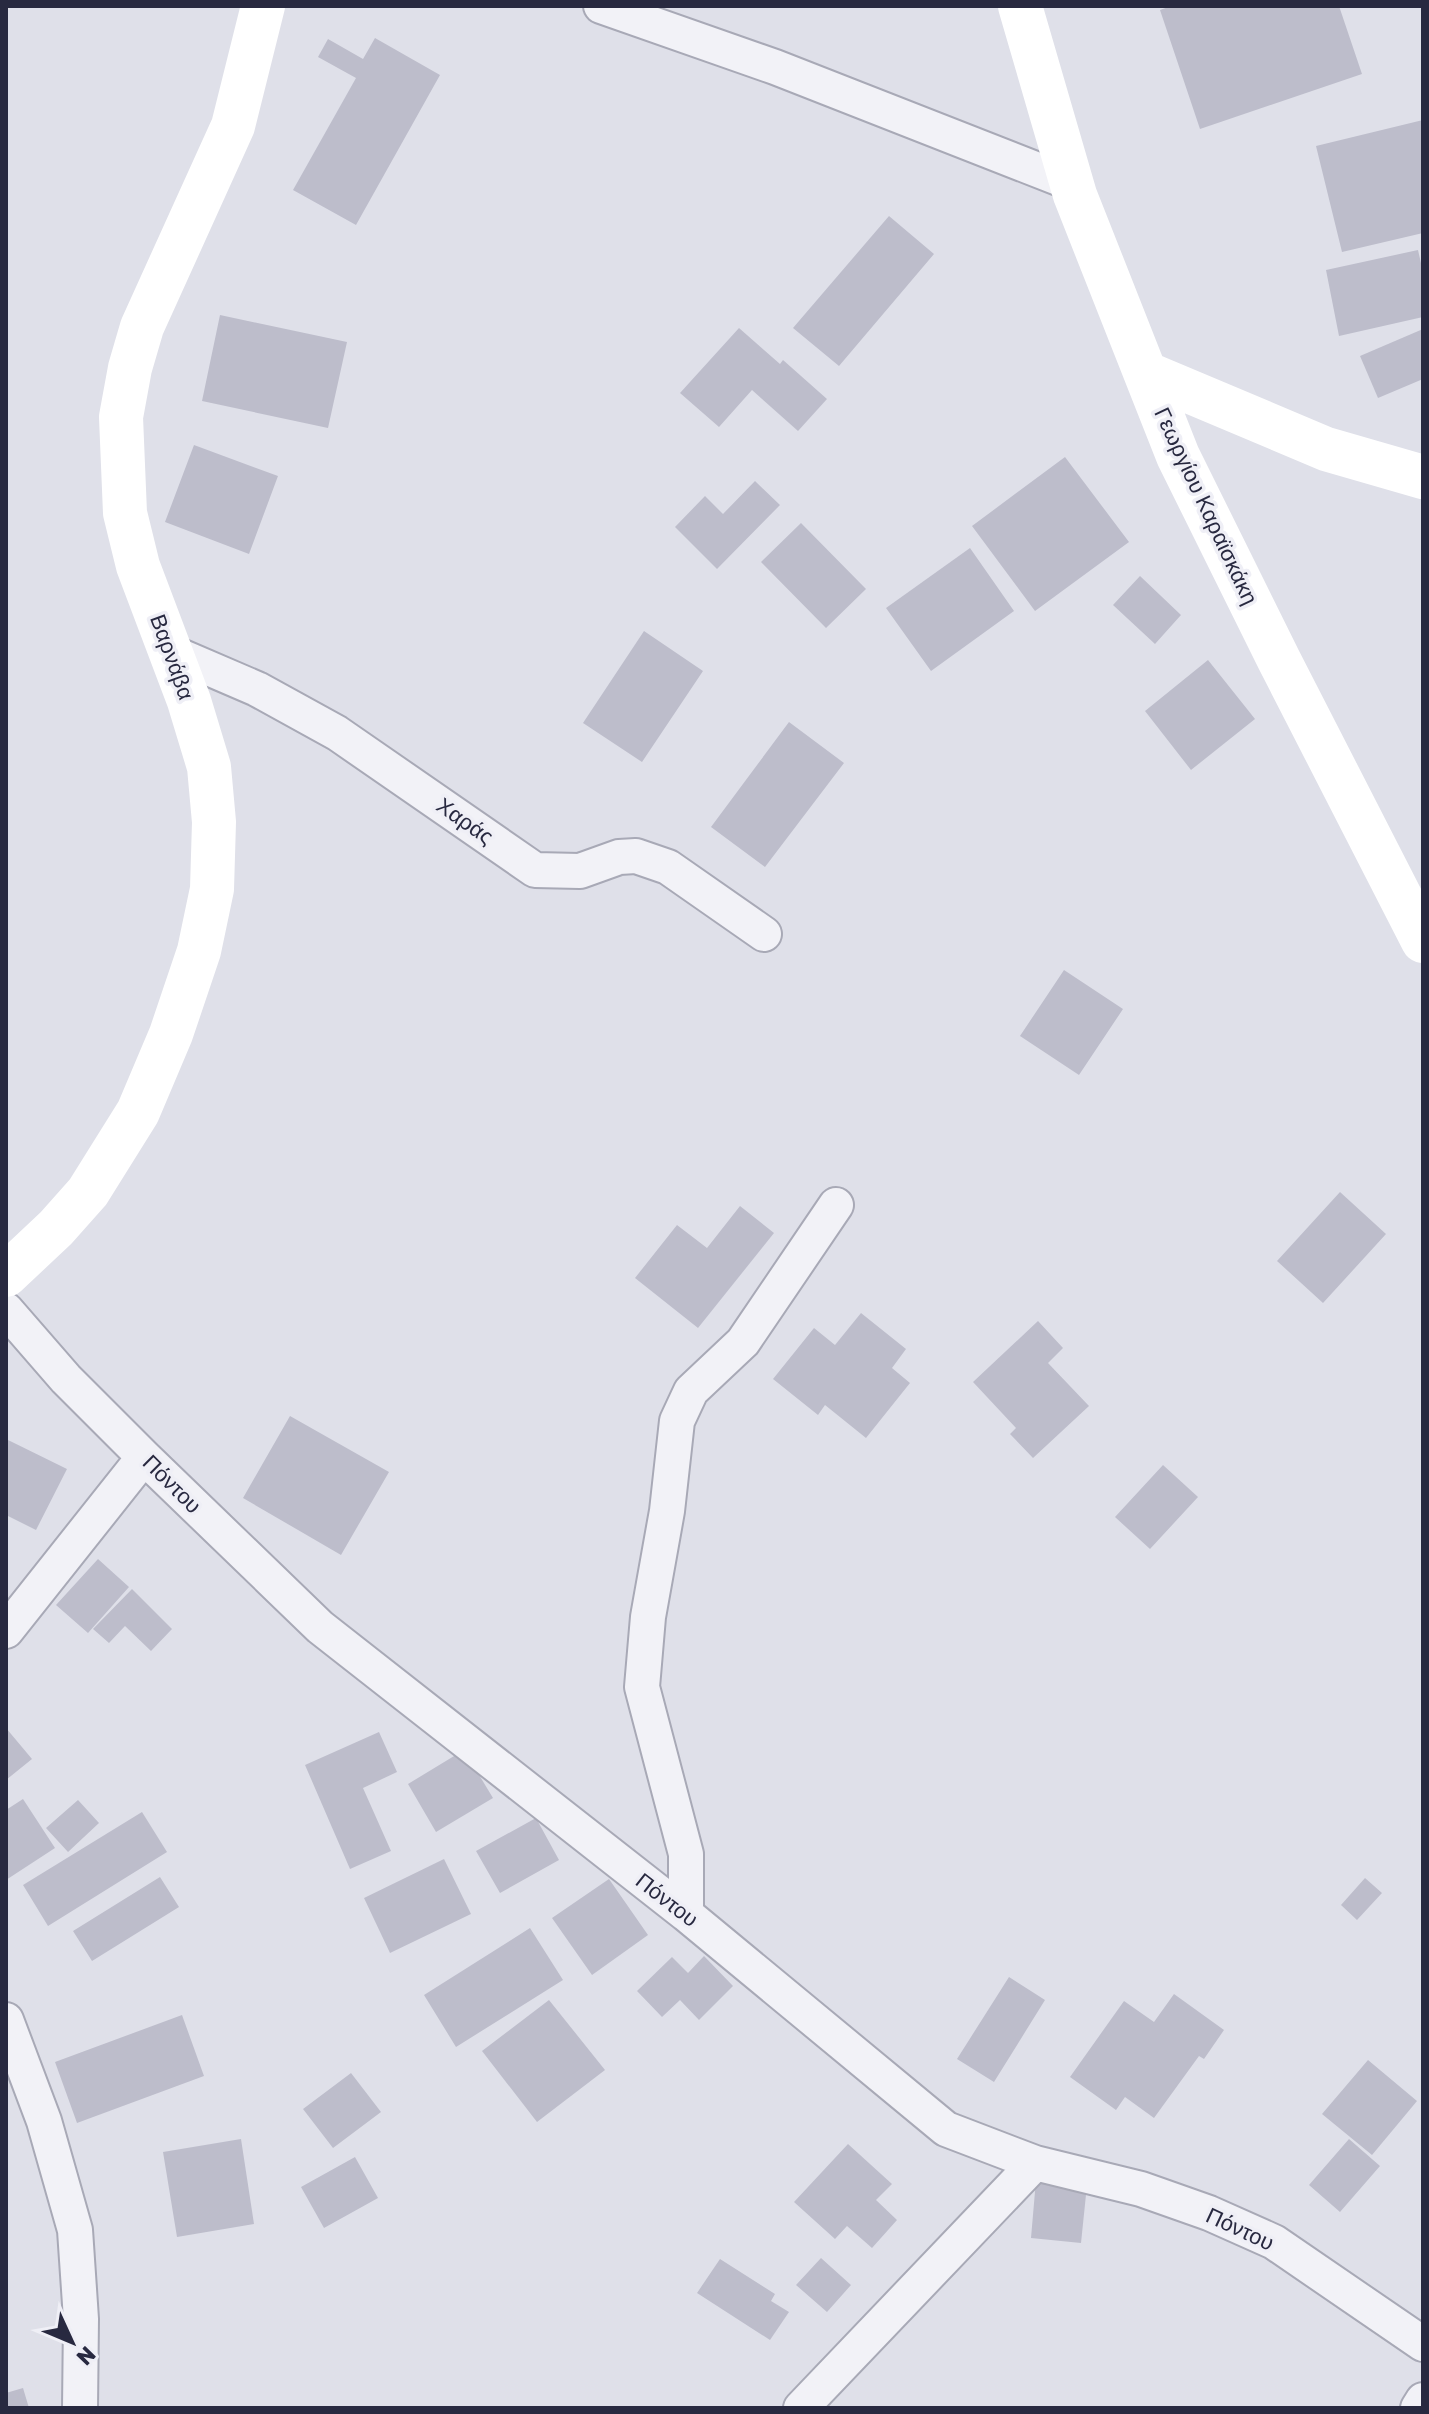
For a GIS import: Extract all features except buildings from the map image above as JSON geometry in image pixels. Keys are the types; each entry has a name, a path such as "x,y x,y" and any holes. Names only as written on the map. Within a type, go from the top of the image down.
{"street":[{"name":"Βαρνάβα","path":"6,1275 56,1228 88,1192 138,1112 171,1034 199,951 212,889 214,822 209,767 171,652 138,566 125,513 121,417 142,327 233,126 263,6"},
{"path":"601,6 775,67 1071,183"},
{"name":"Γεωργίου Καραϊσκάκη","path":"1020,6 1071,183 1178,456 1423,941"},
{"path":"1148,374 1326,449 1423,477"},
{"name":"Χαράς","path":"171,652 257,689 337,733 535,870 580,871 619,857 636,856 668,867 764,934"},
{"path":"686,1914 686,1854 642,1687 648,1617 667,1511 677,1421 691,1391 743,1342 836,1205"},
{"name":"Πόντου","path":"6,1310 66,1379 320,1627 686,1914 946,2129 1035,2163 1141,2189 1209,2213 1274,2242 1423,2344"},
{"path":"6,1631 144,1457"},
{"path":"6,2020 44,2121 75,2230 81,2319 80,2408"},
{"path":"801,2408 1035,2163"},
{"path":"1418,2408 1423,2400"}]}
